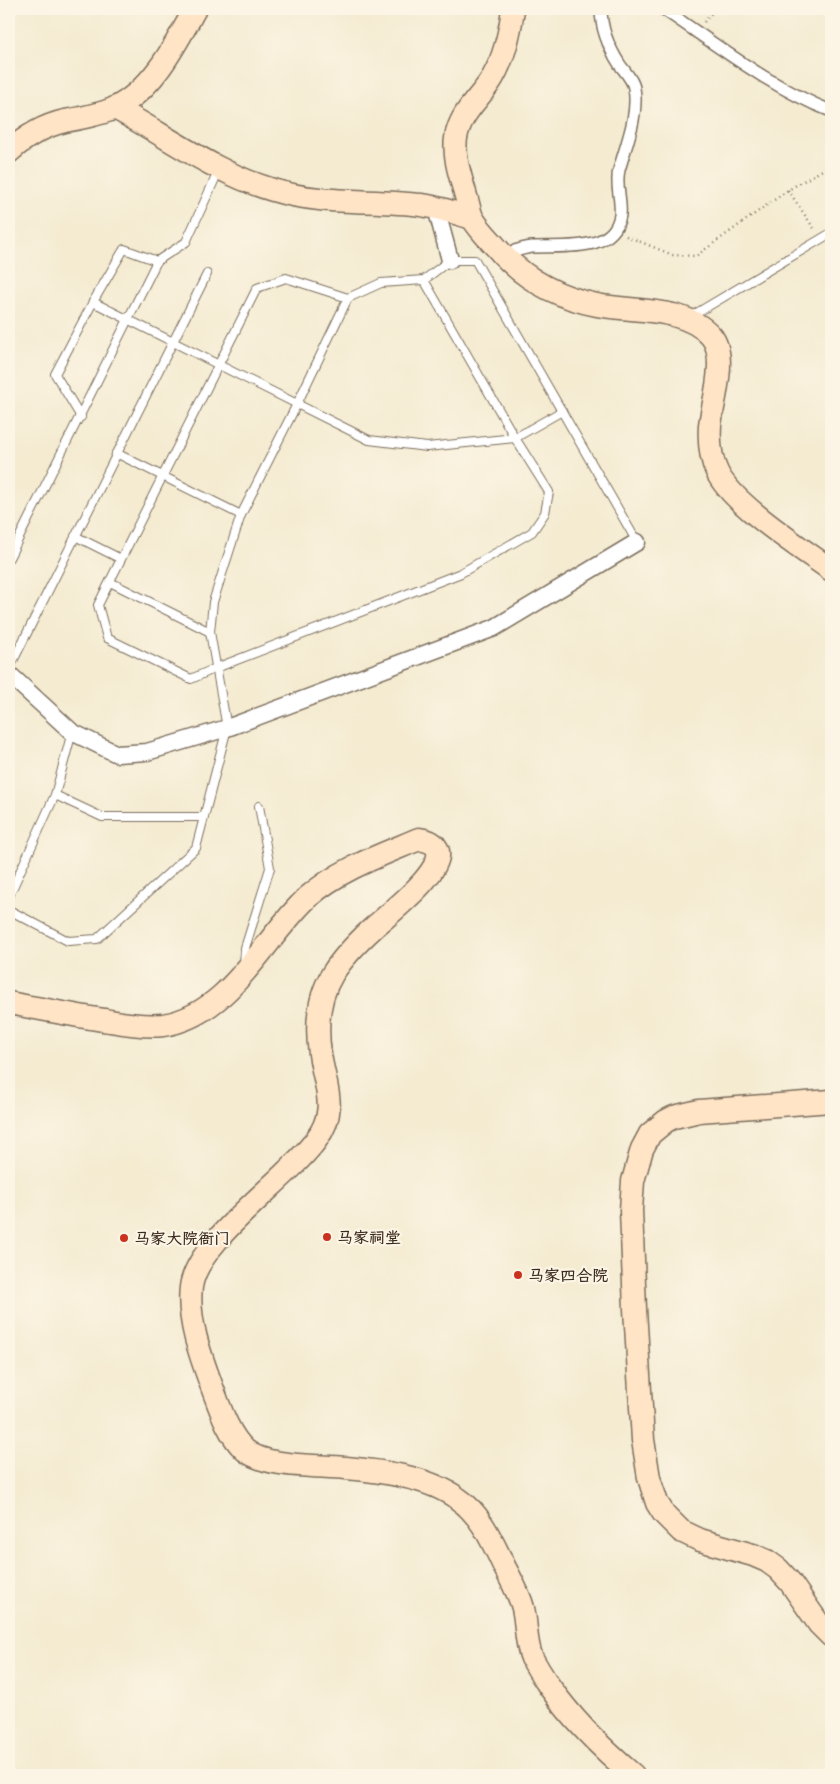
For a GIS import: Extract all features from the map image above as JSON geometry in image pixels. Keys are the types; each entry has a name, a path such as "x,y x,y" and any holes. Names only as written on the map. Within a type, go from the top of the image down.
{"main road":[{"path":"9,152 27,136 44,128 115,108 144,86 169,54 195,9"},
{"path":"513,9 511,26 500,62 483,92 465,114 459,125 456,137 456,157 472,218 502,255 536,283 561,294 596,305 674,315 709,334 718,352 718,376 710,436 712,457 717,474 734,495 756,514 831,570"},
{"path":"115,108 220,168 246,181 274,191 325,200 422,205 472,218"},
{"path":"9,1003 123,1023 145,1025 164,1024 185,1018 208,1006 229,989 290,915 309,896 330,881 356,866 419,839 426,840 436,847 439,852 438,859 429,875 353,948 331,977 320,1006 318,1027 320,1055 330,1102 328,1117 322,1131 304,1155 243,1213 202,1260 193,1277 191,1287 195,1333 209,1377 228,1423 242,1447 251,1454 262,1459 280,1463 371,1470 412,1479 449,1493 472,1510 491,1540 520,1599 524,1611 528,1647 536,1665 566,1711 633,1775"},
{"path":"831,1101 699,1111 674,1117 666,1121 650,1134 642,1149 633,1181 631,1210 643,1440 649,1478 657,1503 664,1514 681,1531 700,1540 753,1554 778,1569 790,1582 808,1610 831,1636"}],"street":[{"path":"502,255 530,247 565,247 592,244 604,240 616,227 620,214 617,187 618,174 633,118 635,99 634,85 607,40 601,23 601,9"},
{"path":"663,9 768,78 793,93 831,111"},
{"path":"436,208 450,260"},
{"path":"9,674 72,732 117,754 147,752 227,728 494,628 637,542"}],"lane":[{"path":"9,558 81,417 157,261 186,242 220,168"},
{"path":"686,320 831,233"},
{"path":"81,417 54,374 124,248 157,261"},
{"path":"9,910 68,941 98,939 196,848 227,728 210,632 213,602 241,515 348,298 381,283 424,280 450,260 475,260 637,542"},
{"path":"9,669 207,274"},
{"path":"348,298 286,278 257,288 98,605 108,638 191,679 461,573 532,532 545,513 549,492 515,438 424,280"},
{"path":"93,302 369,440 427,446 515,438 562,411"},
{"path":"116,453 241,515"},
{"path":"75,536 121,559"},
{"path":"110,582 210,632"},
{"path":"9,896 55,795 72,732"},
{"path":"55,795 102,818 204,817"},
{"path":"243,974 245,948 270,868 259,806"}],"path":[{"path":"696,31 715,9"},
{"path":"612,231 673,255 696,256 788,190 831,165"},
{"path":"788,190 821,240"}],"place":[{"name":"马家祠堂","path":"327,1237"},
{"name":"马家大院衙门","path":"124,1238"},
{"name":"马家四合院","path":"518,1275"}]}
